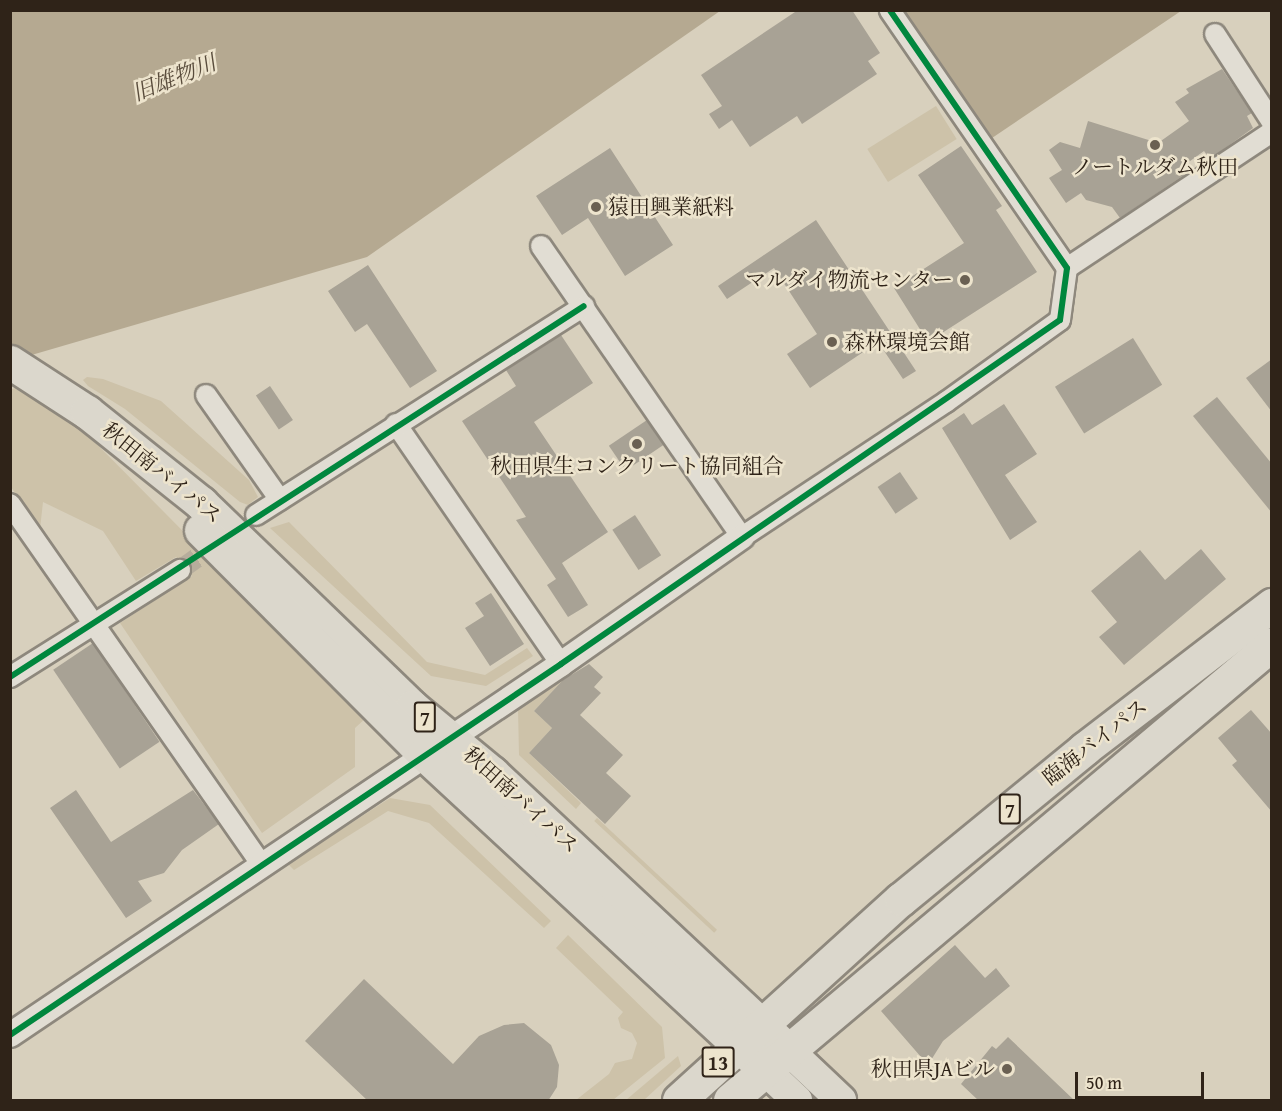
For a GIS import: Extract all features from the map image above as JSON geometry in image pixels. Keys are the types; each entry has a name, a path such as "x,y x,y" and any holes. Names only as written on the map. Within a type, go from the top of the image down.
{"highway":[{"name":"秋田南バイパス","path":"10,362 57,390 87,412 438,745 776,1060"},
{"name":"臨海バイパス","path":"747,1035 1020,801 1272,605"},
{"name":"臨海バイパス","path":"776,1060 1272,644"},
{"name":"13","path":"679,1101 747,1035"},
{"name":"13","path":"730,1101 776,1060"}],"main road":[{"path":"776,1060 797,1101"},
{"path":"776,1060 841,1101"}],"street":[{"path":"10,1035 561,664 742,537 1060,320 1067,268 890,10"},
{"path":"1215,34 1272,122"},
{"path":"1067,268 1272,132"},
{"path":"542,246 742,537"},
{"path":"256,514 280,501 396,424 584,306"},
{"path":"206,395 280,501"},
{"path":"396,424 561,664"},
{"path":"10,504 96,623 262,865"},
{"path":"10,677 180,570"}],"shaded area":[{"path":"936,106 957,139 888,182 867,149"},
{"path":"87,377 103,379 161,401 249,480 258,497 248,505 240,502 125,409 88,386 83,380"},
{"path":"22,385 63,410 367,717 355,728 355,767 262,833 120,623 192,576 176,557 136,581 103,531 43,502 40,529 11,487 10,390"},
{"path":"289,522 427,662 485,675 527,648 533,656 486,686 431,676 270,528"},
{"path":"575,667 534,711 552,728 529,753 581,803 576,809 519,755 518,709"},
{"path":"390,798 430,805 551,921 544,928 429,823 388,811 294,870 288,864"},
{"path":"597,818 717,930 714,933 594,821"},
{"path":"568,935 662,1027 665,1058 613,1100 576,1100 609,1074 615,1063 632,1059 637,1043 632,1033 621,1028 618,1018 623,1012 556,948"},
{"path":"678,1056 681,1066 644,1100 626,1100"}],"water":[{"name":"旧雄物川","path":"11,11 720,11 367,257 11,361"},
{"path":"903,11 1181,11 992,138"}],"building":[{"path":"798,10 852,10 880,53 868,61 877,74 802,124 797,116 750,147 732,120 719,129 709,114 722,106 701,75"},
{"name":"ノートルダム秋田","path":"1222,69 1252,113 1247,116 1253,128 1210,159 1204,151 1179,169 1184,175 1120,218 1112,207 1086,200 1081,193 1066,203 1049,178 1062,170 1049,150 1060,142 1080,148 1088,121 1158,143 1189,121 1175,102 1189,93 1186,89"},
{"name":"マルダイ物流センター","path":"961,146 1002,206 996,210 1037,272 928,342 894,288 964,243 918,175"},
{"name":"猿田興業紙料","path":"610,148 673,245 625,276 588,218 562,235 536,196"},
{"path":"816,220 916,371 903,379 878,342 810,388 787,354 817,334 774,268 727,299 718,286"},
{"path":"368,265 437,371 410,388 367,324 355,332 328,291"},
{"path":"561,335 593,383 534,422 608,532 562,563 588,605 568,617 547,585 556,579 516,520 526,517 462,421 516,386 506,370"},
{"path":"1133,338 1162,385 1084,433 1055,387"},
{"path":"1272,359 1272,412 1246,378"},
{"path":"270,386 293,420 279,429 256,396"},
{"path":"1217,397 1272,464 1272,513 1193,416"},
{"path":"1004,404 1037,454 1005,475 1037,522 1010,540 942,428 964,413 972,425"},
{"name":"秋田県生コンクリート協同組合","path":"647,420 664,445 626,471 609,446"},
{"path":"900,472 918,499 896,514 878,487"},
{"path":"635,515 661,555 638,570 612,530"},
{"path":"1201,549 1226,579 1124,665 1099,637 1117,622 1091,591 1140,550 1165,580"},
{"path":"491,593 524,644 490,666 465,628 484,616 475,603"},
{"path":"93,643 160,742 120,768 53,670"},
{"path":"589,664 603,677 594,687 601,693 580,715 623,755 606,773 631,796 605,824 529,753 552,728 534,711 563,680"},
{"path":"1251,710 1272,734 1272,812 1232,765 1237,761 1218,738"},
{"path":"76,790 111,842 193,790 219,824 182,850 164,873 138,881 152,901 126,918 50,808"},
{"path":"955,945 985,978 996,968 1010,986 943,1041 928,1065 881,1011"},
{"path":"364,979 453,1064 479,1036 504,1025 524,1023 551,1045 559,1065 557,1087 548,1101 368,1101 305,1041"},
{"name":"秋田県JAビル","path":"1008,1037 1075,1101 979,1101 961,1084 992,1046 996,1049"}],"tunnel":[{"path":"180,570 256,515"}],"cycle path":[{"path":"10,1035 561,664 1060,320 1067,268 890,10"},
{"path":"10,677 584,306"}],"place":[{"name":"ノートルダム秋田","path":"1155,145"},
{"name":"猿田興業紙料","path":"596,207"},
{"name":"マルダイ物流センター","path":"965,280"},
{"name":"森林環境会館","path":"832,342"},
{"name":"秋田県生コンクリート協同組合","path":"637,444"},
{"name":"秋田県JAビル","path":"1007,1069"}]}
